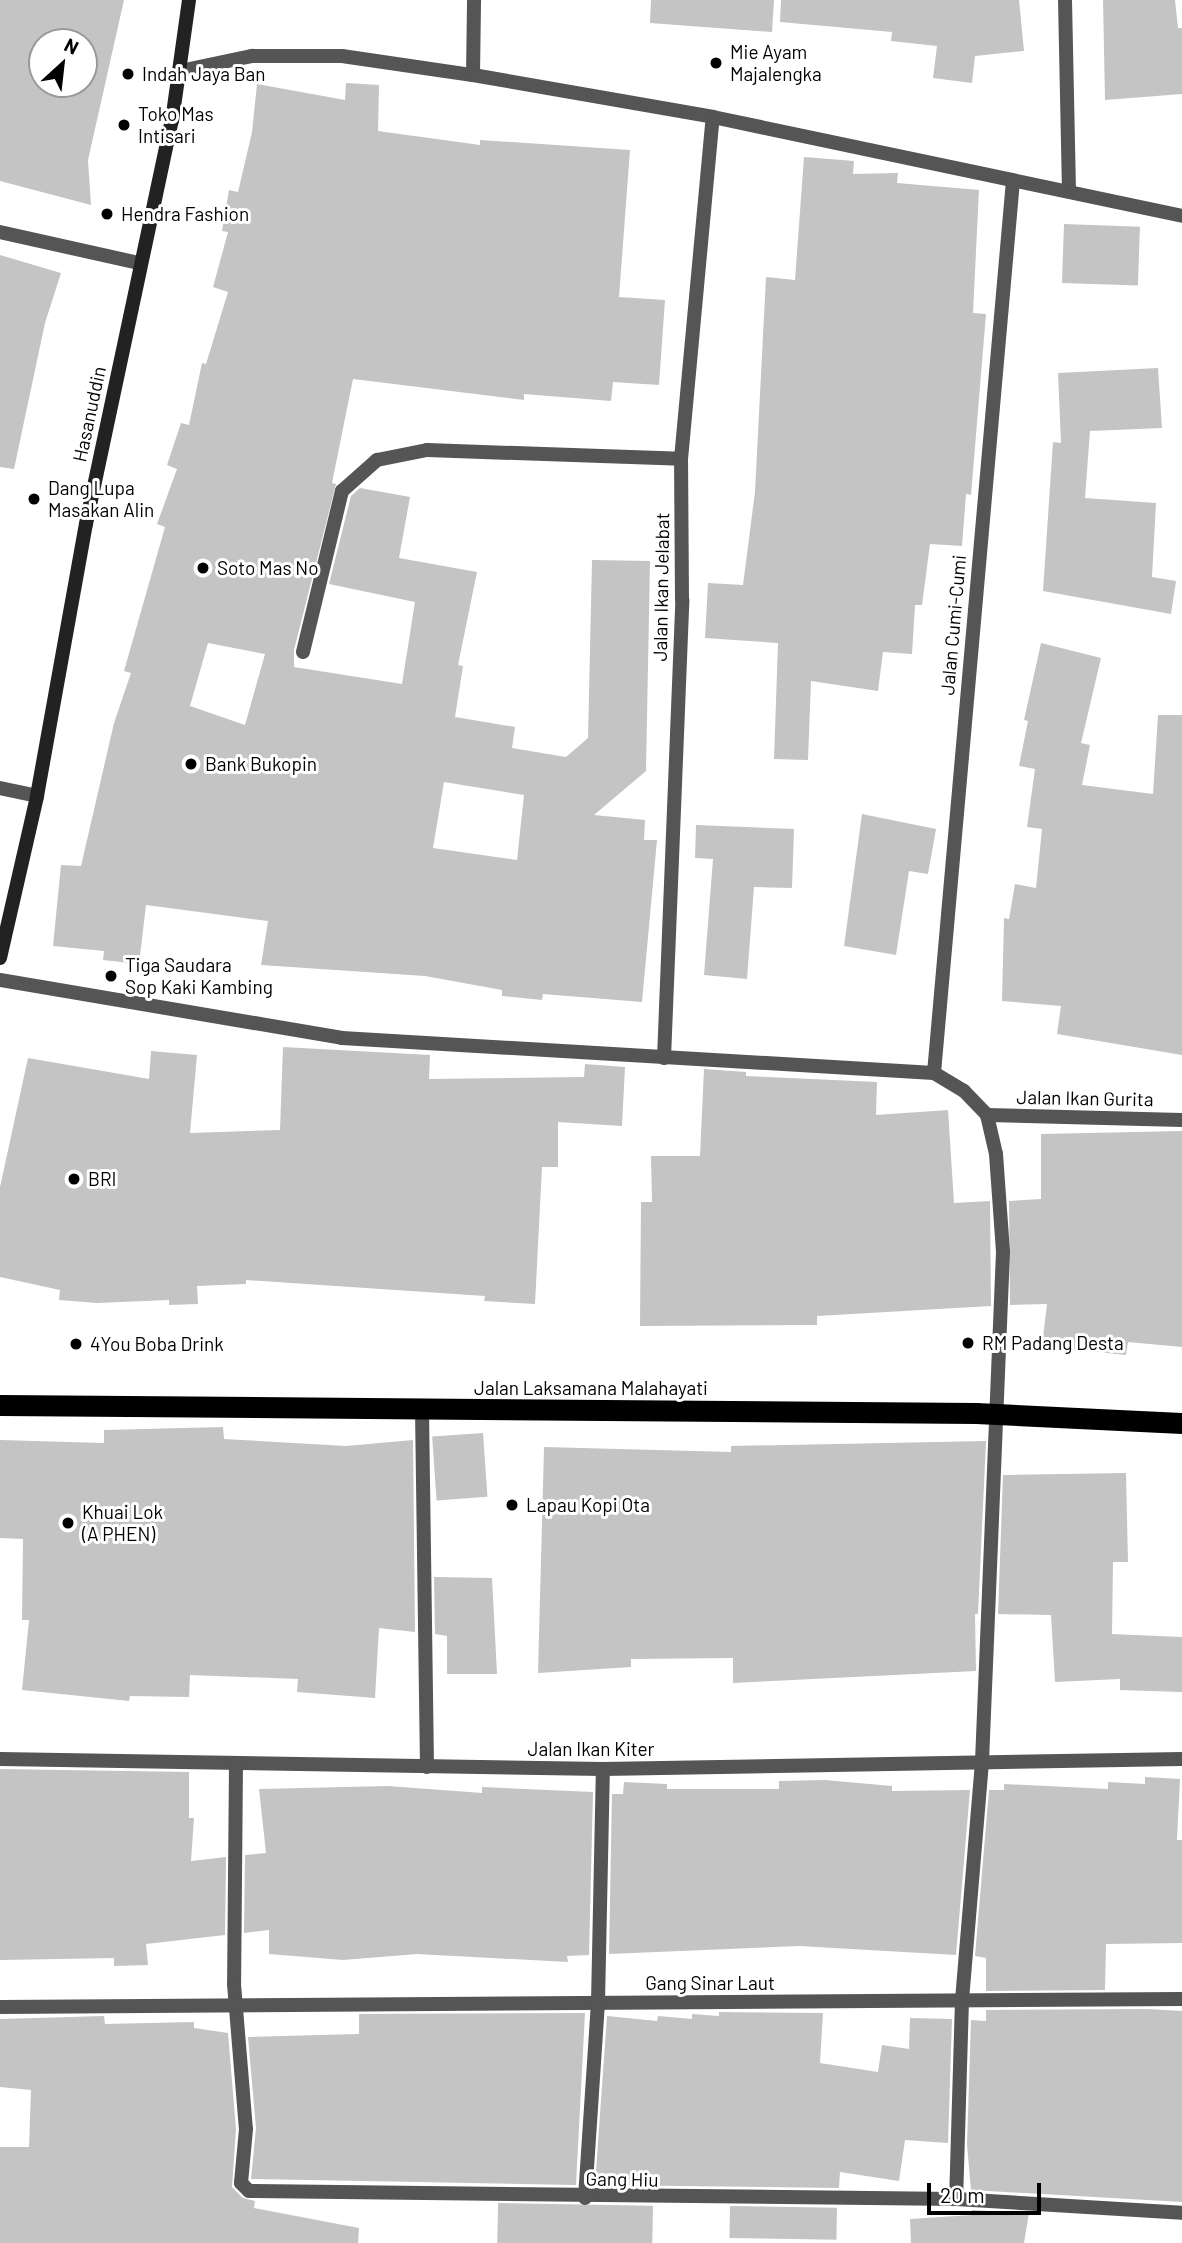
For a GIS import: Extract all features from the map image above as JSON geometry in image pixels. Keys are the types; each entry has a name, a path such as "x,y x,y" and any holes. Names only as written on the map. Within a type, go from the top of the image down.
{"highway":[{"name":"Jalan Laksamana Malahayati","path":"0,1405 998,1414 1182,1423"}],"street":[{"name":"Hasanuddin","path":"0,958 37,796 139,263 180,71 189,0"},
{"path":"473,75 474,0"},
{"path":"1065,0 1069,190"},
{"path":"180,71 252,56 316,56 473,75 713,117 1069,190 1182,216"},
{"name":"Jalan Ikan Jelabat","path":"664,1058 682,600 681,459 713,117"},
{"name":"Jalan Cumi-Cumi","path":"934,1073 1013,180"},
{"path":"0,232 139,263"},
{"path":"303,652 342,491 377,460 428,450 681,459"},
{"path":"0,788 37,796"},
{"path":"0,980 342,1038 934,1073 964,1091 987,1115 996,1154 1003,1252 982,1762 962,2000 956,2199"},
{"name":"Jalan Ikan Gurita","path":"987,1115 1182,1120"},
{"path":"422,1409 427,1767"},
{"name":"Jalan Ikan Kiter","path":"0,1759 603,1769 1182,1759"},
{"name":"Gang Hiu","path":"236,1763 234,1984 239,2007 246,2129 242,2183 249,2191 585,2198 956,2199 1182,2213"},
{"path":"585,2198 598,2003 603,1769"},
{"name":"Gang Sinar Laut","path":"0,2007 1182,1999"}],"building":[{"path":"0,0 124,0 88,160 91,205 0,181"},
{"path":"651,0 774,0 772,32 650,23"},
{"path":"781,0 1019,0 1024,51 975,56 972,83 933,78 937,46 891,41 892,32 780,22"},
{"path":"1103,0 1175,0 1178,28 1182,28 1182,94 1105,100"},
{"path":"346,83 379,85 378,131 480,145 480,140 630,150 619,297 665,300 659,385 613,382 611,401 524,394 524,400 353,379 332,483 336,484 294,650 294,667 402,684 415,602 329,584 351,496 360,488 410,497 399,558 477,572 458,665 463,666 455,717 515,727 512,748 566,757 588,738 592,560 650,561 646,771 594,815 645,820 644,840 657,840 642,1002 543,994 542,1000 502,996 502,990 425,976 261,965 268,921 146,905 139,964 103,960 104,951 53,946 61,865 81,866 114,723 131,673 124,671 165,527 157,524 177,469 167,465 181,423 189,425 202,363 206,364 228,292 213,287 228,232 222,231 229,190 238,192 252,132 257,84 345,100","holes":["208,643 265,654 245,725 190,706","444,782 524,795 517,860 433,848"]},
{"path":"804,157 854,161 853,174 898,173 897,183 979,190 973,313 986,314 971,495 966,494 962,546 930,544 922,605 915,605 912,654 883,652 878,691 811,681 808,760 774,759 778,643 705,638 708,583 743,585 755,492 766,277 795,280"},
{"path":"1064,224 1140,227 1138,286 1062,283"},
{"path":"0,255 61,273 45,323 14,469 0,467"},
{"path":"1158,368 1162,428 1090,431 1085,498 1156,503 1152,577 1176,581 1171,614 1043,591 1053,442 1061,443 1058,373"},
{"path":"1041,643 1101,658 1081,743 1090,745 1082,785 1153,794 1158,715 1182,715 1182,1055 1057,1034 1061,1006 1002,1001 1004,918 1009,919 1015,884 1036,888 1042,829 1027,827 1035,769 1019,766 1028,721 1024,720"},
{"path":"862,814 936,829 928,874 909,871 896,955 844,946"},
{"path":"696,825 794,829 792,888 754,887 747,979 704,975 713,859 695,858"},
{"path":"283,1047 430,1055 429,1079 584,1077 585,1064 625,1067 622,1126 558,1122 558,1167 542,1167 535,1304 484,1301 485,1296 246,1280 246,1284 197,1286 198,1304 169,1305 169,1300 97,1303 59,1300 60,1290 0,1277 0,1187 28,1058 149,1079 151,1051 197,1055 190,1133 280,1130"},
{"path":"704,1069 746,1072 746,1076 877,1082 876,1115 948,1110 954,1203 990,1201 991,1306 817,1316 817,1325 640,1326 641,1202 652,1202 651,1156 700,1156"},
{"path":"1182,1131 1182,1347 1128,1342 1126,1355 1042,1346 1047,1304 1010,1305 1009,1201 1041,1199 1041,1134"},
{"path":"223,1427 224,1439 346,1446 413,1440 415,1632 379,1628 375,1698 297,1692 298,1679 190,1675 189,1697 130,1696 129,1701 22,1690 29,1620 22,1620 23,1539 0,1538 0,1440 104,1443 104,1430"},
{"path":"483,1433 487,1497 437,1500 432,1437"},
{"path":"986,1441 978,1614 975,1614 976,1671 733,1683 733,1658 631,1659 631,1667 538,1673 544,1447 731,1452 731,1446"},
{"path":"1126,1473 1128,1562 1113,1562 1112,1634 1182,1637 1182,1692 1120,1690 1120,1679 1055,1682 1051,1615 998,1614 1003,1475"},
{"path":"434,1577 492,1578 497,1674 447,1674 447,1636 435,1634"},
{"path":"0,1769 189,1772 189,1818 194,1818 191,1861 226,1857 225,1935 146,1944 148,1965 114,1966 114,1958 0,1960"},
{"path":"1145,1777 1180,1779 1177,1840 1182,1840 1182,1943 1106,1944 1105,1990 986,1991 986,1958 975,1956 989,1790 1004,1790 1004,1784 1108,1789 1108,1782 1145,1784"},
{"path":"825,1780 892,1786 892,1791 970,1790 956,1955 799,1946 609,1954 612,1794 623,1794 624,1782 667,1784 667,1789 779,1789 779,1781"},
{"path":"388,1786 482,1793 482,1787 593,1792 589,1955 567,1956 568,1962 417,1954 343,1960 269,1954 269,1930 244,1933 245,1855 266,1853 259,1789"},
{"path":"986,2010 1182,2011 1182,2202 971,2190 967,2145 971,2020 986,2021"},
{"path":"719,2012 823,2013 820,2063 878,2072 882,2045 909,2049 910,2018 952,2019 948,2143 905,2140 899,2181 840,2172 839,2188 595,2185 607,2016 657,2021 658,2016 692,2019 692,2014 719,2016"},
{"path":"585,2013 576,2185 251,2179 256,2128 248,2037 359,2034 359,2014"},
{"path":"104,2016 105,2024 194,2022 194,2028 228,2033 236,2129 232,2187 243,2198 255,2201 254,2208 359,2228 358,2243 0,2243 0,2147 29,2147 31,2090 0,2087 0,2019"},
{"path":"498,2203 653,2206 652,2243 497,2243"},
{"path":"730,2206 837,2208 836,2240 729,2238"},
{"path":"972,2210 1029,2213 1024,2243 911,2243 910,2219 972,2215"}],"place":[{"name":"Mie Ayam Majalengka","path":"716,63"},
{"name":"Indah Jaya Ban","path":"128,74"},
{"name":"Toko Mas Intisari","path":"124,125"},
{"name":"Hendra Fashion","path":"107,214"},
{"name":"Dang Lupa Masakan Alin","path":"34,499"},
{"name":"Soto Mas No","path":"203,568"},
{"name":"Bank Bukopin","path":"191,764"},
{"name":"Tiga Saudara Sop Kaki Kambing","path":"111,976"},
{"name":"BRI","path":"74,1179"},
{"name":"RM Padang Desta","path":"968,1343"},
{"name":"4You Boba Drink","path":"76,1344"},
{"name":"Lapau Kopi Ota","path":"512,1505"},
{"name":"Khuai Lok (A PHEN)","path":"68,1523"}]}
